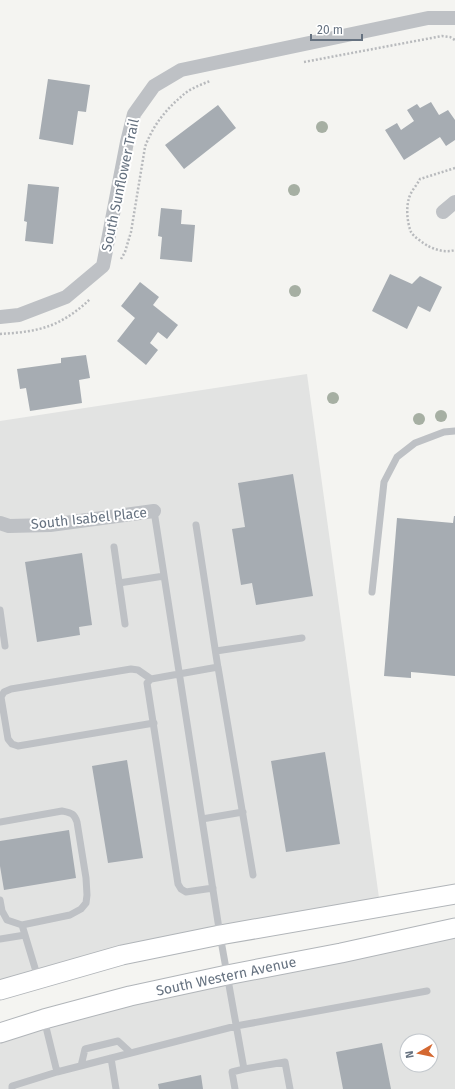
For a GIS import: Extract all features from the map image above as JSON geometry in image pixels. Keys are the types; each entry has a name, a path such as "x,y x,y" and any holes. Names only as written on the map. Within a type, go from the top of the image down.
{"main road":[{"path":"0,990 122,955 220,935 455,894"},
{"name":"South Western Avenue","path":"0,1033 44,1019 130,996 227,974 341,953 455,928"}],"street":[{"name":"South Sunflower Trail","path":"0,317 19,315 66,297 103,266 127,142 134,114 154,86 181,70 428,18 455,18"},
{"path":"443,212 455,202"},
{"name":"South Isabel Place","path":"0,523 9,526 50,525 154,511"}],"lane":[{"path":"372,592 384,482 397,457 415,443 444,432 455,431"},
{"path":"154,511 220,935 244,1070"},
{"path":"196,525 218,668 253,875"},
{"path":"114,547 125,624"},
{"path":"119,583 164,576"},
{"path":"0,610 5,646"},
{"path":"216,651 302,638"},
{"path":"213,888 186,892 181,889 178,884 147,683 151,679 218,668"},
{"path":"151,679 138,670 131,669 10,689 4,692 1,697 8,739 12,744 18,746 154,723"},
{"path":"0,822 62,811 71,813 75,816 86,878 87,895 86,903 81,909 70,915 22,925 7,920 2,911 0,900"},
{"path":"202,819 242,812"},
{"path":"22,925 38,979"},
{"path":"0,939 25,935"},
{"path":"12,1089 12,1086 57,1072 236,1026 427,991"},
{"path":"44,1019 57,1072"},
{"path":"81,1066 85,1049 118,1041 131,1054"},
{"path":"111,1058 116,1089"},
{"path":"235,1089 232,1072 285,1062 290,1089"}],"path":[{"path":"304,62 442,36 450,37 455,40"},
{"path":"118,265 125,252 131,232 145,147 149,135 164,114 182,95 195,87 214,79"},
{"path":"455,168 420,179 409,196 408,219 412,233 425,245 437,250 455,250"},
{"path":"0,334 18,333 46,327 64,319 82,307 93,296"}],"shaded area":[{"path":"307,374 379,898 0,987 0,421"},
{"path":"455,924 455,1089 0,1089 0,1025 100,994 340,943"}],"building":[{"path":"48,79 90,85 86,112 78,111 73,145 39,139"},
{"path":"431,102 439,115 448,110 455,120 455,140 446,146 440,137 404,160 385,130 397,123 401,130 414,121 407,110 417,104 420,108"},
{"path":"218,105 236,128 184,169 165,145"},
{"path":"28,184 59,187 53,244 25,241 27,222 24,221"},
{"path":"161,208 182,210 181,224 195,225 192,262 160,259 162,237 158,236"},
{"path":"390,274 412,284 420,276 442,287 430,312 418,306 407,329 372,311"},
{"path":"140,282 159,297 153,305 178,325 167,339 158,332 150,343 158,350 146,365 117,341 135,318 121,306"},
{"path":"86,355 90,378 79,380 82,403 30,411 26,388 20,389 17,369 61,363 61,358"},
{"path":"293,474 313,596 256,605 252,583 241,585 232,529 245,527 238,483"},
{"path":"454,516 455,676 411,672 411,678 384,676 397,518 453,523"},
{"path":"82,553 92,625 79,627 80,635 37,642 25,562"},
{"path":"325,752 340,844 286,852 271,761"},
{"path":"127,760 143,858 108,863 92,766"},
{"path":"69,830 76,878 4,890 0,866 0,841"},
{"path":"382,1043 391,1089 343,1089 336,1052"},
{"path":"201,1075 203,1089 159,1089 158,1084"}]}
